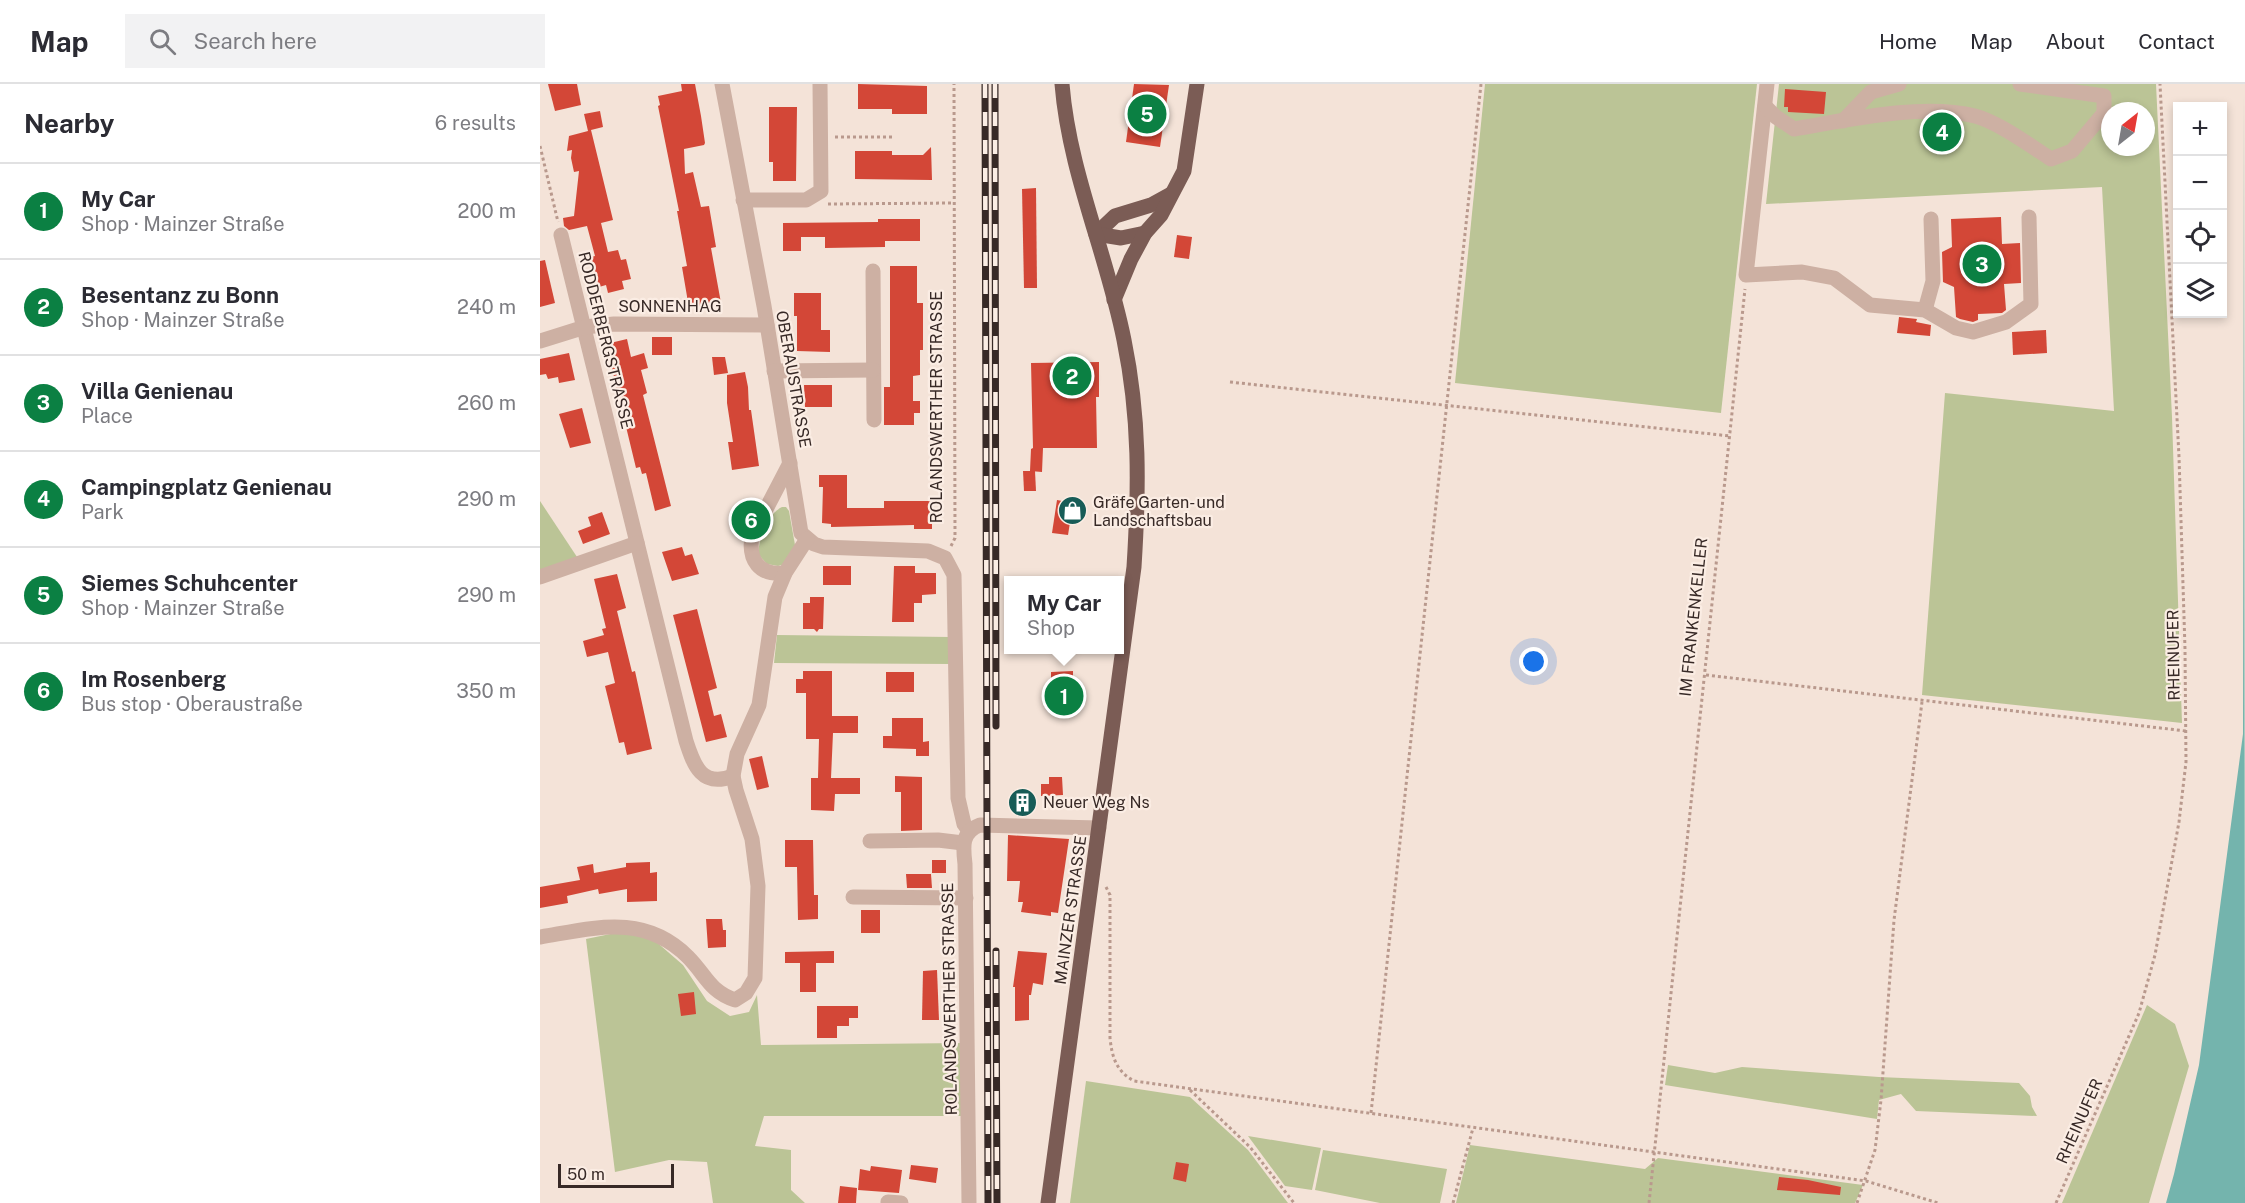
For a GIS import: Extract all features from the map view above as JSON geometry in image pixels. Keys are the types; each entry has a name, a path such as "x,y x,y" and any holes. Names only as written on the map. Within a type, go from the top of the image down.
{"main road":[{"name":"MAINZER STRASSE","path":"1062,84 1069,137 1124,339 1131,380 1138,449 1138,509 1134,567 1124,642"},
{"path":"1114,300 1145,233 1161,215 1184,171 1197,84"},
{"path":"1096,234 1115,216 1151,205 1171,194"},
{"path":"1096,234 1121,238 1145,233"},
{"name":"MAINZER STRASSE","path":"1048,1203 1122,654"}],"street":[{"name":"OBERAUSTRASSE","path":"722,84 767,325 798,521 801,532 807,539"},
{"path":"743,200 806,200 820,191 822,185 820,84"},
{"path":"1767,84 1746,275 1802,273 1834,278 1870,305 1925,310 1956,328 1973,332 2006,322 2031,304 2029,217"},
{"path":"1843,121 1871,92 1899,84"},
{"path":"1765,106 1794,129 1843,121 1937,111 1977,116 2051,159 2072,151 2104,113 2104,96 2020,84"},
{"path":"1925,310 1933,281 1931,219"},
{"name":"RODDERBERGSTRASSE","path":"561,235 686,741 693,762 705,777 720,781 733,776"},
{"path":"873,271 874,420"},
{"name":"SONNENHAG","path":"540,341 585,327 614,324 767,325"},
{"path":"774,371 873,370"},
{"path":"785,573 775,574 761,568 755,562 750,549 752,536 790,462"},
{"path":"540,937 616,926 647,931 669,940 689,958 719,994 735,1000 746,993 754,978 758,886 752,839 733,776 737,754 759,705 775,597 785,573 807,539 823,547 928,551 945,558"},
{"path":"540,577 637,543"},
{"name":"ROLANDSWERTHER STRASSE","path":"945,558 954,575 956,760 958,798 966,837 969,1203"},
{"path":"870,842 966,837 980,825 1099,828"},
{"path":"853,897 966,898"}],"path":[{"name":"ROLANDSWERTHER STRASSE","path":"945,558 955,538 954,84"},
{"path":"1371,1113 1480,84"},
{"name":"RHEINUFER","path":"2056,1203 2139,1013 2155,955 2180,822 2186,762 2179,457 2160,84"},
{"path":"821,137 892,137"},
{"name":"RODDERBERGSTRASSE","path":"540,146 561,235"},
{"path":"814,196 819,202 829,204 954,202"},
{"name":"IM FRANKENKELLER","path":"1649,1203 1706,675 1746,275"},
{"path":"1230,382 1730,436"},
{"path":"1706,675 2186,731"},
{"path":"1857,1203 1875,1150 1894,920 1922,702"},
{"path":"1094,864 1110,895 1110,1038 1115,1063 1127,1077 1134,1081 1654,1154 1866,1181 1938,1203"},
{"path":"1189,1089 1250,1147 1294,1203"},
{"path":"1453,1203 1473,1128"}],"green space":[{"path":"1485,84 1757,84 1721,413 1455,383"},
{"path":"1779,84 2156,84 2172,417 2182,723 1922,695 1945,393 2114,411 2102,187 1766,204"},
{"path":"540,501 579,560 540,573"},
{"path":"782,507 786,507 789,511 795,545 785,564 778,566 767,564 758,554 760,541 768,521"},
{"path":"777,635 951,637 951,664 774,663"},
{"path":"620,932 653,939 683,965 707,1001 730,1016 749,1012 757,995 761,1045 964,1043 964,1116 764,1116 755,1146 791,1150 791,1190 805,1203 713,1203 707,1162 669,1160 615,1172 586,939"},
{"path":"2147,1005 2175,1024 2189,1066 2149,1203 2062,1203"},
{"path":"1668,1065 1715,1073 1742,1067 1879,1077 2019,1083 2030,1096 2037,1116 1916,1111 1901,1094 1879,1100 1877,1119 1665,1085"},
{"path":"1086,1081 1190,1097 1248,1150 1288,1203 1070,1203"},
{"path":"1248,1136 1321,1148 1312,1190 1285,1186"},
{"path":"1470,1145 1645,1169 1658,1158 1863,1185 1855,1203 1456,1203"},
{"path":"1323,1150 1447,1169 1440,1203 1380,1203 1315,1190"}],"water":[{"path":"2244,92 2245,1203 2166,1203 2199,1065 2243,734"}],"building":[{"path":"548,84 577,84 581,105 555,111"},
{"path":"681,84 695,84 701,116 705,143 684,149 685,174 693,172 701,207 709,206 716,247 711,248 721,303 689,308 682,267 687,266 677,211 679,211 658,106 660,105 658,96 682,91"},
{"path":"858,84 927,86 927,114 892,114 892,109 858,109"},
{"path":"1134,84 1169,85 1160,147 1126,142"},
{"path":"1785,89 1826,92 1824,114 1788,112 1788,107 1784,107"},
{"path":"769,107 797,107 796,181 773,181 773,162 769,162"},
{"path":"600,111 603,127 591,130 613,220 601,223 608,252 618,250 621,260 626,259 631,279 622,281 624,289 608,293 606,285 599,287 591,257 595,256 587,226 569,230 564,226 563,218 574,216 579,171 574,172 572,150 567,151 569,136 588,131 584,114"},
{"path":"931,147 932,180 855,179 855,151 892,151 892,155 923,155"},
{"path":"1036,188 1037,288 1024,288 1022,189"},
{"path":"2001,217 2002,244 2020,243 2021,283 2004,284 2006,310 2002,313 1978,314 1978,320 1973,322 1960,319 1956,317 1954,287 1943,282 1942,252 1952,247 1951,219"},
{"path":"878,219 920,219 920,241 885,241 885,247 825,248 825,237 801,237 801,251 783,251 783,223 878,222"},
{"path":"1177,235 1192,237 1189,259 1174,257"},
{"path":"545,260 555,303 540,307 540,261"},
{"path":"890,266 917,266 917,303 923,303 923,350 920,350 920,375 913,376 913,401 920,401 920,413 914,413 914,425 884,425 884,387 890,387"},
{"path":"794,293 821,293 821,330 830,330 830,352 797,351 797,316 794,316"},
{"path":"1899,317 1917,319 1916,322 1931,325 1930,336 1897,333"},
{"path":"2046,330 2047,353 2013,355 2012,332"},
{"path":"652,337 672,337 672,355 652,355"},
{"path":"627,339 631,357 644,353 648,368 641,370 647,393 643,395 671,506 655,511 646,473 642,474 640,467 636,468 606,344"},
{"path":"569,353 575,380 559,383 558,377 548,379 546,374 540,375 540,359"},
{"path":"712,357 725,357 728,373 714,375"},
{"path":"1099,362 1099,397 1096,397 1097,448 1043,448 1042,472 1030,471 1031,449 1033,448 1031,363"},
{"path":"745,372 759,466 732,470 728,442 733,442 727,403 727,375"},
{"path":"804,385 832,385 832,407 805,407"},
{"path":"582,408 591,443 570,448 559,414"},
{"path":"1023,471 1035,471 1036,491 1024,491"},
{"path":"819,475 847,475 847,508 884,508 884,501 932,501 932,529 914,529 914,525 831,527 831,524 822,523 823,487 819,487"},
{"path":"1057,500 1073,503 1068,535 1052,533"},
{"path":"602,512 610,534 583,544 578,531 591,526 588,517"},
{"path":"682,547 685,556 692,554 699,574 672,581 662,552"},
{"path":"823,566 851,566 851,585 823,585"},
{"path":"894,566 915,566 915,573 936,573 936,594 922,595 922,603 914,603 914,622 892,622"},
{"path":"617,574 626,608 617,611 632,672 635,671 652,749 627,755 624,742 619,743 605,686 615,683 608,652 587,657 583,641 604,635 602,629 606,628 594,579"},
{"path":"810,597 824,597 823,629 817,632 814,629 803,629 803,603 810,603"},
{"path":"697,609 717,688 708,691 714,716 721,714 727,737 706,742 673,615"},
{"path":"803,671 832,671 832,716 858,716 858,733 833,733 831,778 860,778 860,794 835,794 834,811 811,810 811,778 818,778 819,739 806,739 806,693 796,693 796,679 803,679"},
{"path":"1073,671 1073,701 1064,701 1064,707 1044,707 1043,693 1051,693 1051,672"},
{"path":"886,672 914,672 914,692 886,692"},
{"path":"892,718 923,718 923,742 929,741 929,756 916,756 916,749 883,748 883,736 892,736"},
{"path":"762,756 769,787 757,790 749,759"},
{"path":"895,776 922,777 922,830 901,831 901,792 895,792"},
{"path":"1049,777 1062,777 1063,795 1041,796 1041,784 1049,784"},
{"name":"Neuer Weg Ns","path":"1014,795 1030,795 1030,808 1014,808"},
{"path":"1008,835 1069,839 1058,913 1051,912 1051,916 1021,912 1023,902 1018,902 1020,881 1007,881"},
{"path":"785,840 813,840 814,895 818,895 818,919 798,920 797,867 785,867"},
{"path":"932,860 946,860 946,873 932,873"},
{"path":"650,862 650,873 657,872 657,901 627,902 627,889 599,894 598,889 567,896 568,903 540,908 540,887 580,880 577,867 593,864 594,873 626,867 626,863"},
{"path":"906,874 931,874 932,888 907,888"},
{"path":"861,910 880,910 880,933 861,933"},
{"path":"706,919 722,919 723,930 726,930 726,947 708,948"},
{"path":"834,951 834,963 816,963 816,992 800,992 800,963 785,963 785,952"},
{"path":"1018,951 1047,953 1043,985 1033,983 1031,995 1029,995 1029,1020 1015,1021 1015,987 1013,987"},
{"path":"937,970 939,1020 922,1020 923,971"},
{"path":"694,992 696,1014 681,1016 678,994"},
{"path":"817,1006 858,1006 858,1018 849,1018 849,1026 837,1026 837,1038 817,1038"},
{"path":"1176,1162 1189,1164 1186,1182 1173,1179"},
{"path":"911,1165 938,1168 936,1183 909,1179"},
{"path":"871,1166 902,1170 899,1193 858,1190 860,1169 870,1171"},
{"path":"1779,1177 1841,1187 1840,1195 1777,1190"},
{"path":"840,1186 857,1188 856,1203 838,1203"}],"railway":[{"path":"985,84 988,1203"},
{"path":"995,84 996,726"},
{"path":"996,951 997,1203"}],"place":[{"name":"Siemes Schuhcenter","path":"1147,114"},
{"name":"Campingplatz Genienau","path":"1942,132"},
{"name":"Villa Genienau","path":"1982,264"},
{"name":"Besentanz zu Bonn","path":"1072,376"},
{"name":"Gräfe Garten- und Landschaftsbau","path":"1072,511"},
{"name":"Im Rosenberg","path":"751,520"},
{"name":"My Car","path":"1064,696"},
{"name":"Neuer Weg Ns","path":"1022,802"}]}
